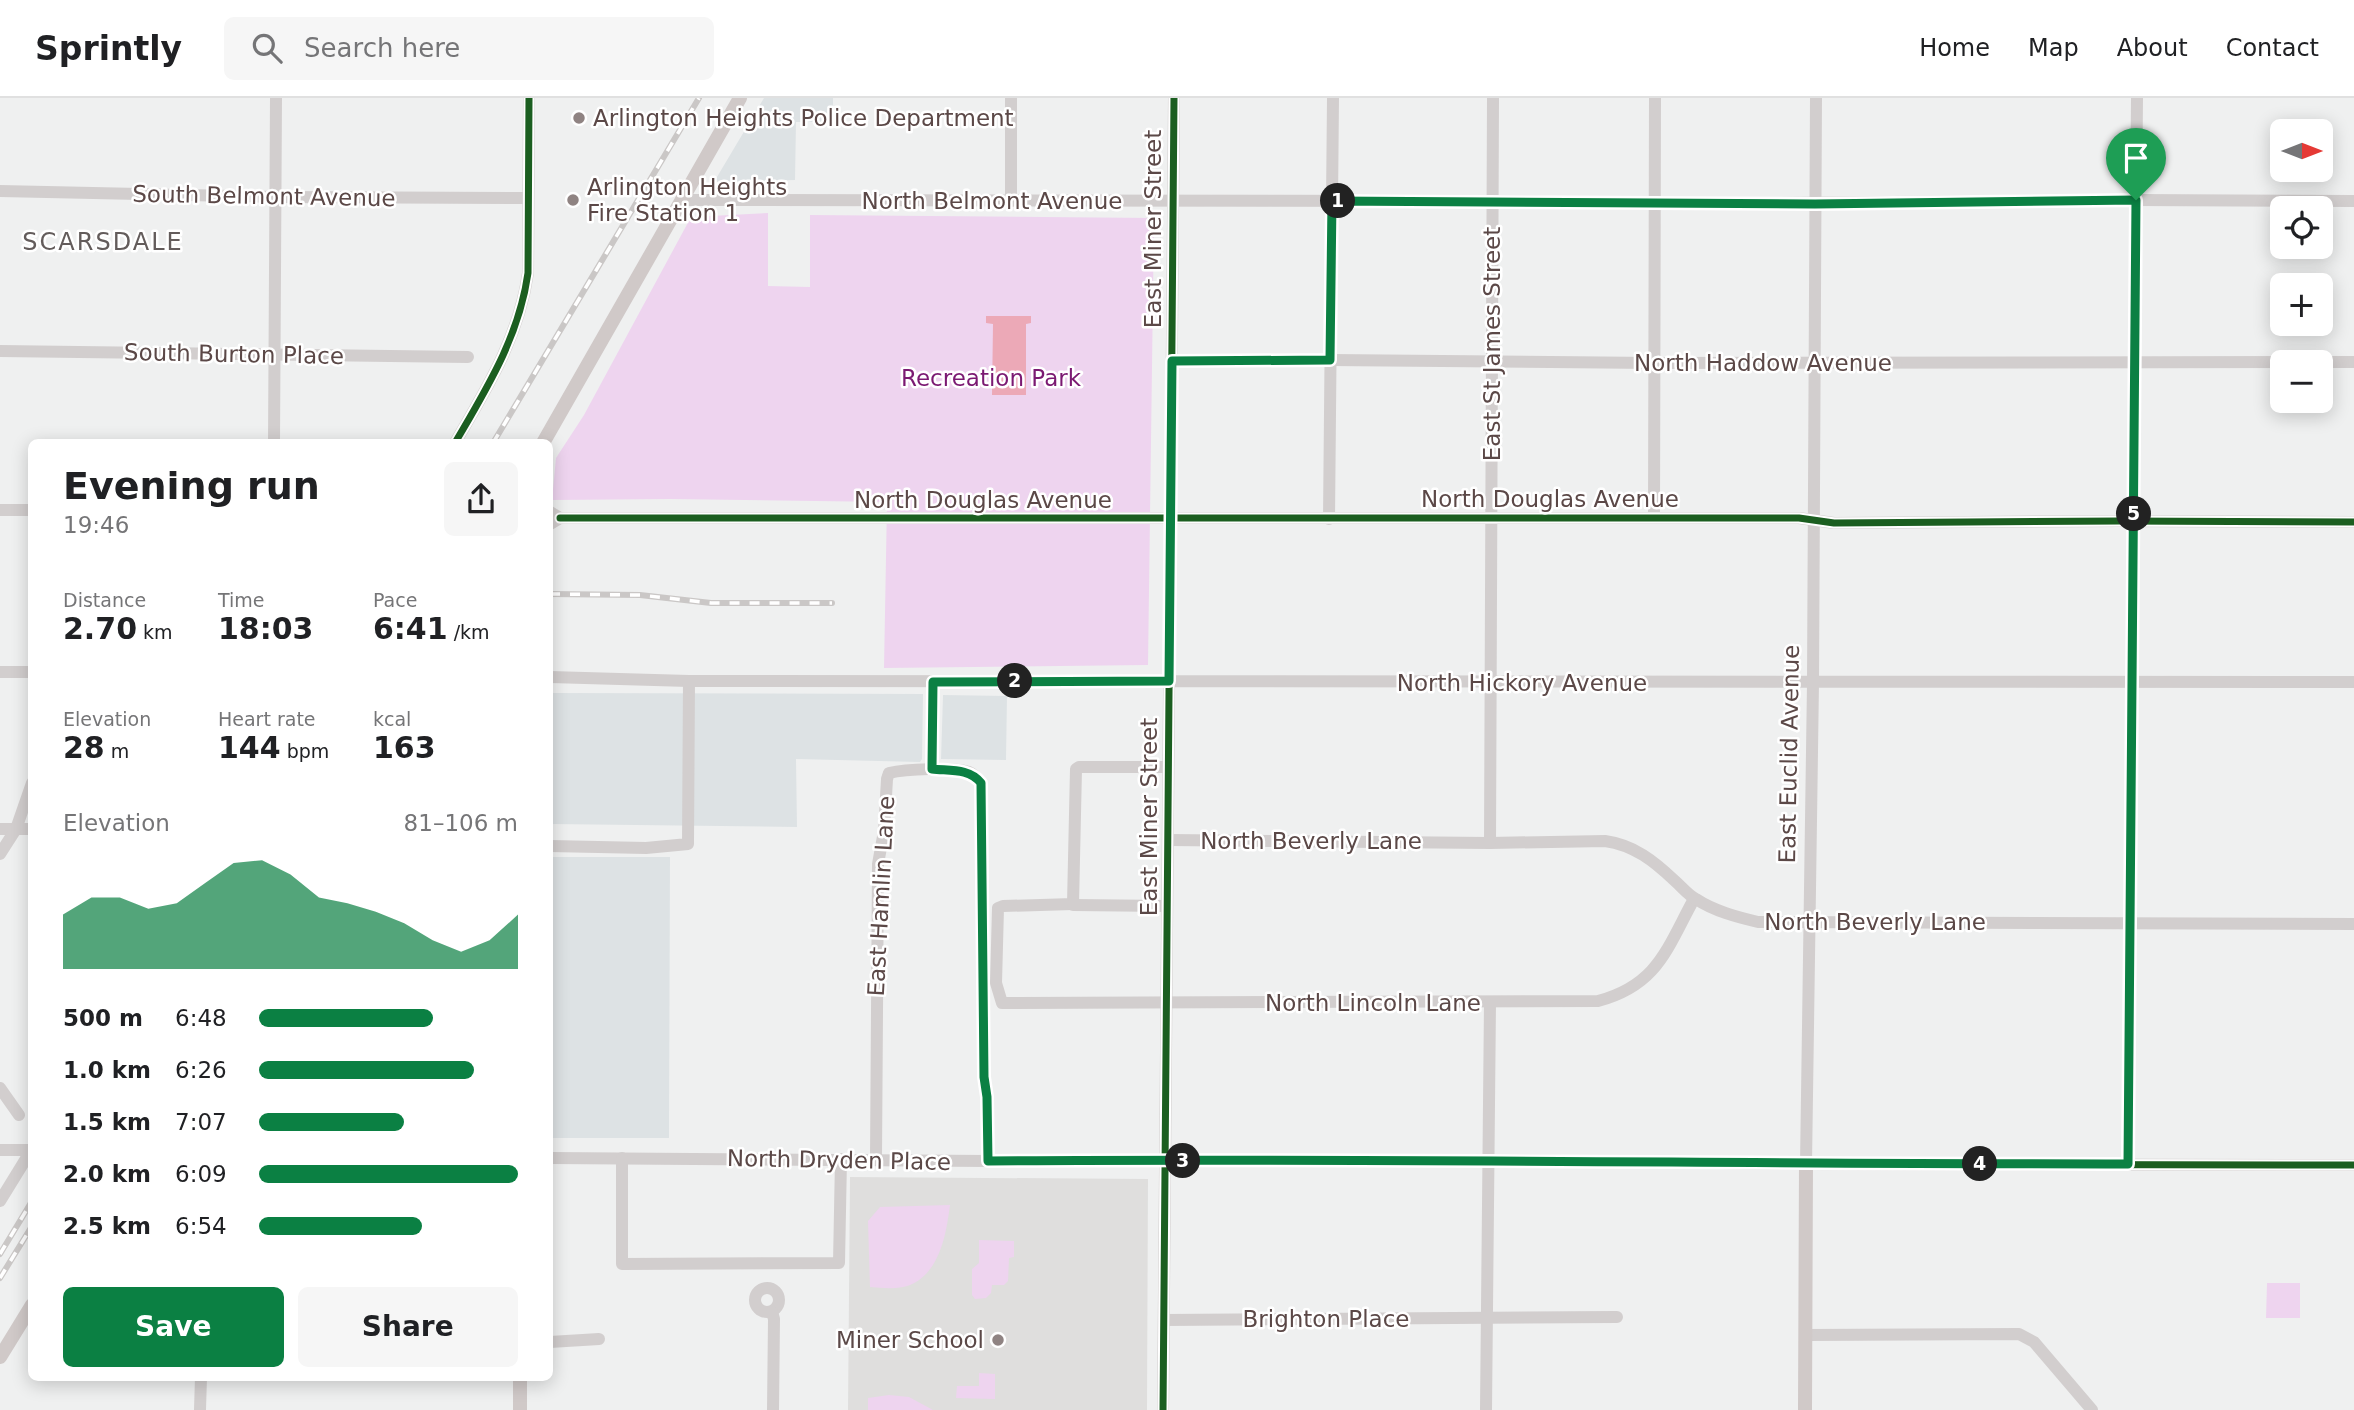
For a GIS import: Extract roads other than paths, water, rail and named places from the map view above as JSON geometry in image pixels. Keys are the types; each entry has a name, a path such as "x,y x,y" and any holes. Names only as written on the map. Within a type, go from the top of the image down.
{"main road":[{"path":"545,439 740,98"},
{"name":"East Euclid Avenue","path":"1805,1410 1806,1164"},
{"path":"0,1357 28,1312"},
{"path":"520,1381 520,1410"}],"street":[{"path":"274,439 276,98"},
{"path":"457,439 499,366 515,329 525,294 528,273 529,98"},
{"path":"1011,98 1011,201"},
{"name":"East Miner Street","path":"1163,1410 1174,98"},
{"path":"1329,519 1333,98"},
{"name":"East St James Street","path":"1490,843 1493,98"},
{"path":"1654,518 1655,98"},
{"name":"East Euclid Avenue","path":"1806,1164 1813,683 1816,98"},
{"path":"2128,1164 2137,98"},
{"name":"South Belmont Avenue","path":"0,191 275,197 528,198"},
{"name":"North Belmont Avenue","path":"683,200 1493,201 1655,204 2354,201"},
{"name":"South Burton Place","path":"0,351 468,357"},
{"name":"North Haddow Avenue","path":"1172,361 2354,362"},
{"path":"0,510 28,510"},
{"name":"North Douglas Avenue","path":"553,518 1799,518 1834,523 2354,522"},
{"path":"0,672 28,672"},
{"name":"North Hickory Avenue","path":"553,677 690,681 933,682 2354,682"},
{"path":"553,846 646,848 688,844 690,681"},
{"path":"932,769 933,682"},
{"path":"1167,906 1073,905 1076,769 1168,767"},
{"name":"East Hamlin Lane","path":"876,1159 878,864 884,831 887,779 889,773 897,771 932,769 968,772 981,783 984,1077 988,1161"},
{"path":"0,853 16,829 28,794"},
{"path":"0,829 28,829"},
{"name":"North Beverly Lane","path":"1168,840 1490,843 1605,841 1619,843 1656,862 1694,899 1731,915 1758,922 2354,924"},
{"name":"North Lincoln Lane","path":"1073,905 998,908 996,983 1002,1003 1581,1002 1615,996 1642,982 1662,958 1694,899"},
{"path":"1486,1410 1490,1002"},
{"path":"0,1088 19,1115"},
{"path":"0,1150 28,1149"},
{"path":"0,1202 28,1154"},
{"name":"North Dryden Place","path":"553,1158 2354,1165"},
{"path":"622,1158 622,1264 839,1263 841,1159"},
{"path":"772,1312 774,1410"},
{"name":"Brighton Place","path":"1164,1320 1617,1317"},
{"path":"1806,1335 2019,1334 2034,1342 2092,1410"},
{"path":"553,1342 598,1339"},
{"path":"200,1410 201,1381"}],"railway":[{"path":"495,439 699,98"},
{"path":"553,594 640,595 711,603 832,603"},
{"path":"0,1254 28,1208"},
{"path":"0,1278 28,1232"}],"place":[{"name":"Arlington Heights Police Department","path":"579,118"},
{"name":"Arlington Heights Fire Station 1","path":"573,200"},
{"name":"Miner School","path":"998,1340"}],"district":[{"name":"SCARSDALE","path":"103,242"}],"park label":[{"name":"Recreation Park","path":"991,378"}]}
